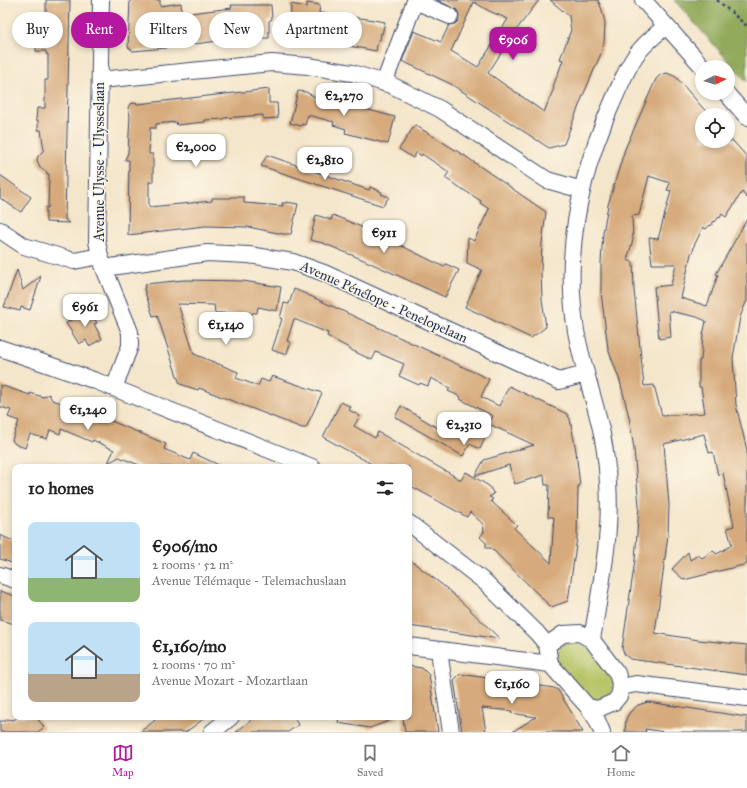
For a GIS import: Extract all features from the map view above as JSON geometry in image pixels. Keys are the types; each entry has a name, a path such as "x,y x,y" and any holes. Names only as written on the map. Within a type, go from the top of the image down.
{"street":[{"name":"Avenue Ulysse - Ulysseslaan","path":"102,0 97,242 102,262 130,332 130,346 114,388"},
{"path":"380,82 404,0"},
{"path":"643,0 697,60"},
{"path":"380,82 415,1 450,16"},
{"path":"592,640 608,542 608,484 606,456 598,414 578,344 573,307 571,260 574,228 582,190 597,140 623,78 635,56 644,45 666,26"},
{"path":"100,80 272,63 315,67 352,73 391,85 440,110 547,180 582,190"},
{"path":"732,100 747,117"},
{"name":"Avenue Pénélope - Penelopelaan","path":"0,230 24,246 74,261 102,262 207,253 249,255 293,262 324,273 559,381 586,374"},
{"path":"0,348 114,388 304,464"},
{"path":"412,525 485,582 537,632 547,645 550,664 588,706 597,720 602,732"},
{"path":"0,575 12,579"},
{"path":"547,645 564,634 580,633 592,640 617,673 621,687 614,702 608,706 598,709 588,706"},
{"path":"412,646 550,664"},
{"path":"439,650 451,732"},
{"path":"621,687 636,684 747,698"},
{"path":"608,706 610,727 612,732"},
{"path":"212,732 227,720"}],"path":[{"path":"717,0 747,26"}],"green space":[{"path":"674,0 747,0 747,82 735,69 735,60 727,60"},
{"path":"568,642 582,642 613,677 614,682 612,691 602,698 591,699 557,661 559,649 562,646"}],"building":[{"path":"46,0 70,0 65,220 69,223 46,222 49,174 47,174 47,172 40,167 37,160 38,156 44,150 41,130 38,130 38,120 36,120 37,108 45,108 45,80 48,80 48,54 46,54 46,51 36,51 36,48 63,48 63,12 46,12"},
{"path":"130,0 160,0 160,6 181,3 182,12 135,12 135,48 166,48 133,51 128,47"},
{"path":"437,0 539,0 517,29 488,73 544,112 554,88 553,87 563,60 560,59 571,30 569,16 550,0 598,0 605,23 604,43 564,144 549,148 451,84 402,61 414,31 441,42 449,25 455,24 459,20 457,10","holes":["474,2 489,11 508,19 478,67 451,51"]},
{"path":"307,3 320,5 319,12 291,12 291,4 307,7"},
{"path":"231,5 271,5 272,19 269,21 269,38 264,38 264,12 209,12 209,42 201,43 201,12 199,12 232,8"},
{"path":"362,18 385,22 380,40 378,40 376,51 360,48 362,48"},
{"path":"667,73 676,77 703,108 695,108 695,148 735,148 735,143 747,157 747,198 742,192 726,217 722,214 720,218 719,217 715,222 714,221 711,226 710,225 706,229 703,227 691,254 681,298 707,306 718,275 716,274 747,219 747,300 740,317 733,358 736,405 747,450 747,564 684,580 672,569 688,552 690,560 698,555 702,558 713,551 717,554 732,545 727,528 734,526 723,473 718,475 713,452 709,453 704,434 664,444 669,505 668,535 655,633 699,640 747,645 747,675 630,659 625,655 622,649 635,560 639,506 634,449 629,417 620,381 608,349 601,292 601,262 603,233 608,205 625,149 656,79 660,75","holes":["649,176 670,183 667,190 671,191 658,239 649,238 652,264 676,264 671,285 654,287 659,339 671,337 669,311 697,317 706,321 701,360 699,360 699,387 701,387 705,413 662,416 654,385 644,386 634,290 633,262 627,260 633,240 632,216 639,215"]},
{"path":"269,89 269,103 277,103 278,118 263,119 263,115 224,118 177,125 176,122 156,124 156,128 150,128 149,154 153,154 153,182 149,182 149,207 212,201 212,198 231,197 244,197 244,203 283,206 282,203 286,202 298,204 291,234 283,234 248,227 205,226 128,235 129,160 125,160 128,153 130,115 128,108 130,104"},
{"path":"298,91 306,92 325,103 327,99 395,117 388,144 345,133 346,129 333,125 334,122 308,115 305,125 302,124 301,126 290,123"},
{"path":"415,125 465,156 546,212 542,243 541,272 542,299 546,327 531,338 465,307 482,270 467,263 468,238 474,241 489,209 480,203 481,201 445,178 449,172 422,154 421,156 417,152 413,158 399,149"},
{"path":"267,155 369,190 370,187 389,197 383,206 261,166"},
{"path":"0,175 31,197 21,212 0,198"},
{"path":"316,215 331,220 333,215 378,234 444,267 446,264 459,270 445,297 366,261 323,243 310,240"},
{"path":"17,270 23,290 41,276 30,310 21,307 20,311 4,307"},
{"path":"184,280 243,281 281,287 277,311 258,307 257,313 252,314 215,313 214,305 178,304 194,354 238,372 236,378 258,386 261,379 269,382 272,376 322,393 306,428 302,428 199,388 198,390 180,384 157,315 153,316 144,289 146,284"},
{"path":"294,289 489,379 481,397 499,406 509,386 567,414 570,419 576,451 580,486 578,486 577,538 568,601 551,607 491,548 486,548 486,543 480,537 484,532 483,524 470,512 467,517 412,487 412,464 372,464 323,437 341,402 351,407 349,410 360,416 354,426 375,438 378,432 461,480 466,472 489,486 494,494 489,497 493,499 491,501 517,525 514,528 551,563 554,517 548,517 549,485 545,485 544,475 515,484 509,465 475,476 484,460 534,445 489,424 493,416 460,399 461,397 448,391 450,388 431,378 428,386 420,383 419,385 399,376 404,364 376,352 372,360 327,336 328,333 294,319 287,341 291,342 286,355 272,350 282,319 280,318 284,303 289,304"},
{"path":"89,310 97,323 94,324 102,339 89,346 86,340 79,344 66,323 76,317 79,313"},
{"path":"0,385 30,395 30,393 43,397 49,394 52,400 85,410 166,444 164,449 190,460 193,453 217,464 136,464 119,457 108,463 114,450 93,440 92,442 61,429 60,434 50,430 47,439 30,434 25,448 15,444 12,440 19,421 8,417 11,410 0,407"},
{"path":"401,406 446,433 452,419 486,436 480,449 470,444 463,456 395,417"},
{"path":"0,535 12,541 12,563 0,559"},
{"path":"412,561 445,587 500,639 412,626"},
{"path":"0,591 12,595 12,623 0,620"},
{"path":"412,666 422,668 429,675 438,732 405,732 403,720 412,720"},
{"path":"460,674 554,688 558,690 583,732 512,732 536,717 511,713 512,711 482,708 486,732 462,732 454,680"},
{"path":"648,702 747,717 747,732 665,732 645,729 646,732 625,732 626,719 630,712 638,705"},
{"path":"6,719 38,720 44,727 38,732 0,732 0,721 6,721"},
{"path":"155,720 202,720 186,732 140,732"},
{"path":"251,720 296,720 298,725 288,732 236,732"},
{"path":"338,720 392,720 370,728 338,723"}]}
